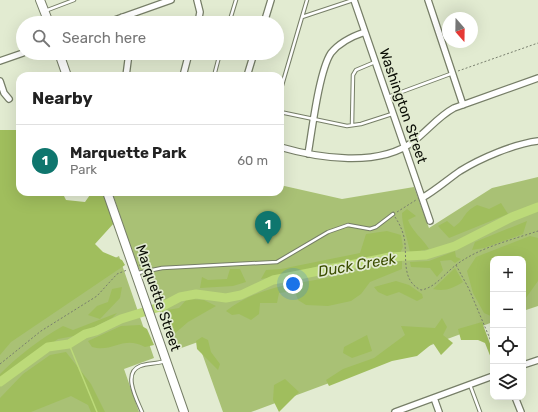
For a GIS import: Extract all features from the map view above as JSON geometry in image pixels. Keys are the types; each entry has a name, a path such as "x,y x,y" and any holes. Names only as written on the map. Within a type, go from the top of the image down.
{"main road":[{"path":"40,0 46,16"},
{"path":"61,60 66,72"},
{"name":"Marquette Street","path":"108,196 184,412"}],"street":[{"path":"133,16 171,0"},
{"path":"197,0 200,12 199,16"},
{"path":"266,16 271,0"},
{"name":"Washington Street","path":"353,0 430,221"},
{"path":"428,0 463,105"},
{"path":"308,154 327,61 337,47 365,32"},
{"path":"0,61 16,55"},
{"path":"127,72 128,60"},
{"path":"184,72 187,60"},
{"path":"248,72 252,60"},
{"path":"284,148 335,159 358,158 381,154 413,142 445,113 538,78"},
{"path":"0,81 4,93 9,99"},
{"path":"422,198 473,163 492,155 538,141"},
{"path":"526,364 538,360"},
{"path":"396,412 490,377"},
{"path":"434,398 439,412"},
{"path":"516,400 521,412"}],"lane":[{"path":"44,11 74,0"},
{"path":"231,16 236,0"},
{"path":"284,79 307,0"},
{"path":"302,18 353,0"},
{"path":"215,72 218,60"},
{"path":"352,125 353,75 356,70 375,62"},
{"path":"387,97 453,73"},
{"path":"284,113 335,124 352,125 393,114"},
{"path":"136,274 149,270 277,262 328,232 348,225 370,229 376,227 393,214"},
{"path":"142,412 131,382 133,372 140,366 166,361"},
{"path":"470,385 480,412"}],"path":[{"path":"453,73 538,43"},
{"path":"422,198 409,202 393,214 400,226 405,245 408,279 413,286 421,290 431,286 456,264 476,253 538,230"},
{"path":"456,264 469,289 490,339"},
{"path":"0,364 41,332 97,296 117,274 136,274 141,265 149,270"}],"green space":[{"path":"0,130 16,130 16,196 64,196 66,200 85,202 89,196 104,196 114,223 95,244 103,252 122,260 125,265 11,342 0,355"},
{"path":"538,177 538,306 526,310 526,256 490,256 490,323 251,412 223,412 198,342 173,351 154,294 137,265 113,196 284,196 284,186 342,199 414,187 429,228 492,188"},
{"path":"501,203 508,214 449,238 438,226 447,221 454,227 461,221 466,213 477,205 489,209"},
{"path":"407,209 416,216 408,220 410,224 429,249 410,253 402,218 402,213"},
{"path":"527,221 523,234 484,248 472,250 475,242"},
{"path":"387,231 401,235 403,247 400,253 364,258 346,264 328,263 299,272 261,279 266,270 281,269 360,253 366,234"},
{"path":"530,236 538,238 538,281 526,298 526,256 490,256 490,316 484,313 473,293 467,271 476,257"},
{"path":"455,251 456,257 461,259 455,263 451,260 440,261 443,270 437,277 430,268 411,267 410,262 429,261"},
{"path":"119,256 154,358 124,369 139,412 0,412 0,331 100,266"},
{"path":"402,261 402,269 370,282 361,294 351,301 328,306 306,305 298,300 295,291 279,293 277,303 260,303 259,314 251,320 239,314 232,315 226,311 253,295 281,286 342,275 379,265"},
{"path":"455,268 463,282 449,289 433,289"},
{"path":"230,269 240,269 246,282 233,286 200,288 202,277 208,280 227,279"},
{"path":"396,281 409,285 422,294 423,298 417,301 399,292 387,296 378,292 374,287"},
{"path":"122,287 120,298 100,319 88,315 97,306 108,302 112,289"},
{"path":"187,299 204,300 216,306 188,322 173,335 169,335 162,311 179,308"},
{"path":"117,313 112,318 79,335 58,339 0,379 0,374 22,354 46,336 63,326 73,330"},
{"path":"442,318 447,327 443,335 453,343 441,355 433,343 417,356 392,361 329,386 326,380 343,369 374,358 405,335 401,326 435,328"},
{"path":"482,322 490,344 490,356 485,343 478,340 461,340 458,329"},
{"path":"140,325 147,329 154,345 145,347 137,344 124,343 106,348 99,348 92,347 88,341 121,326"},
{"path":"367,335 372,351 352,358 343,353 344,347"},
{"path":"202,337 208,340 211,352 220,364 218,370 197,349 196,341"},
{"path":"66,352 91,384 105,412 91,412 88,405 71,396 31,412 0,412 0,398 23,374 50,355"},
{"path":"285,379 299,392 279,412 273,400 274,385"}],"waterway":[{"name":"Duck Creek","path":"0,382 48,347 69,344 85,334 96,331 121,319 163,306 180,297 196,294 226,298 241,295 273,280 390,257 426,255 455,246 512,217 538,207"},
{"path":"69,344 97,412"}],"place":[{"name":"Marquette Park","path":"268,244"}]}
